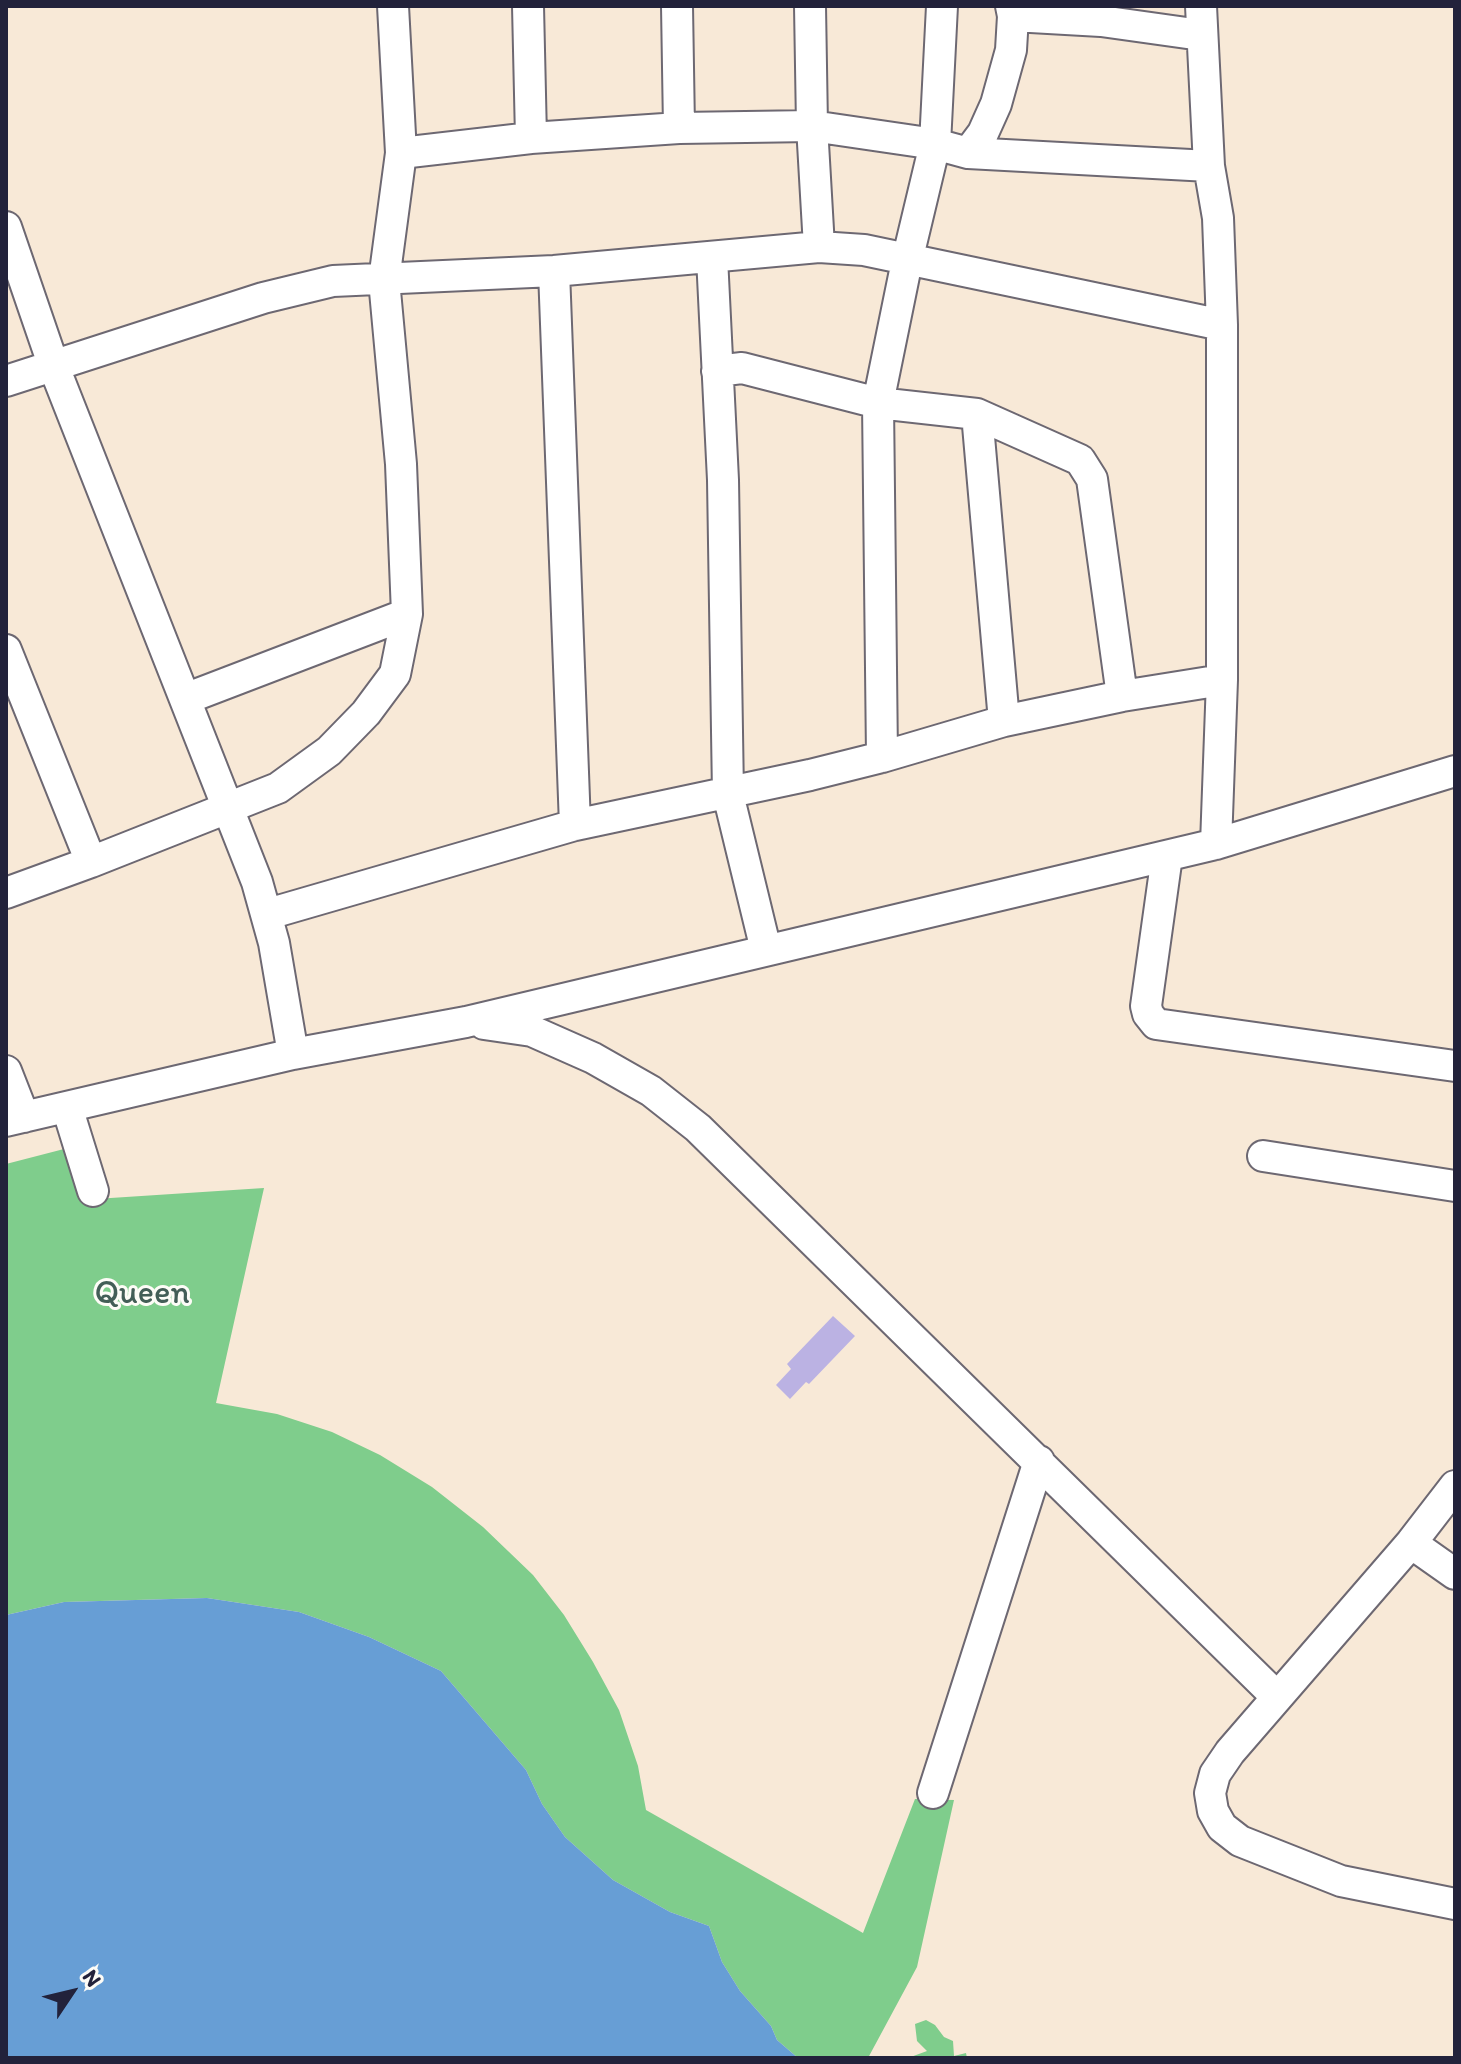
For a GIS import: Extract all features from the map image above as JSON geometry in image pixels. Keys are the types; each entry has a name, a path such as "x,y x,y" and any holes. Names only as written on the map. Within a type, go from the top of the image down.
{"street":[{"path":"6,893 278,788 329,751 366,713 395,674 407,614 401,464 384,280 401,153 393,6"},
{"path":"528,6 531,138"},
{"path":"677,6 679,128"},
{"path":"810,6 812,126 819,247"},
{"path":"882,757 878,403 935,144 942,6"},
{"path":"968,153 983,133 996,104 1011,50 1012,11 1101,21 1201,20 1209,166 1218,218 1222,325 1222,680 1216,844"},
{"path":"401,153 531,138 679,128 812,126 935,144 968,153 1209,166"},
{"path":"6,227 54,367 268,914 293,1054"},
{"path":"6,381 263,298 333,281 554,271 819,247 864,250 1222,325"},
{"path":"712,257 723,480 728,794 766,950"},
{"path":"554,271 575,825"},
{"path":"717,371 742,368 878,403 977,414 1072,454 1088,469 1092,479 1122,696"},
{"path":"977,414 1004,721"},
{"path":"185,699 407,614"},
{"path":"6,650 91,862"},
{"path":"268,914 575,825 728,794 882,757 1004,721 1122,696 1222,680"},
{"path":"6,1071 15,1119 293,1054 466,1022 1167,856 1455,771"},
{"path":"1167,856 1146,1006 1156,1024 1455,1066"},
{"path":"466,1022 532,1031 593,1058 651,1091 686,1118 742,1168 1277,1697"},
{"path":"67,1107 93,1191"},
{"path":"1263,1156 1455,1186"},
{"path":"933,1793 1039,1461"},
{"path":"1455,1486 1411,1543 1230,1752 1215,1774 1210,1793 1213,1811 1222,1827 1240,1841 1341,1881 1455,1904"},
{"path":"1411,1543 1455,1574"}],"green space":[{"name":"Queen","path":"64,1149 80,1200 264,1188 216,1403 277,1414 332,1432 380,1455 432,1487 483,1527 533,1575 564,1615 593,1662 619,1710 638,1766 646,1810 863,1933 915,1799 954,1800 917,1967 868,2058 798,2058 777,2040 771,2026 740,1991 722,1962 709,1926 670,1912 613,1880 565,1837 542,1804 526,1770 441,1671 369,1637 299,1612 207,1598 64,1602 6,1615 6,1164"},
{"path":"926,2020 953,2041 954,2056 966,2053 967,2058 908,2058 927,2051 917,2041 915,2024"}],"water":[{"path":"207,1598 299,1612 369,1637 441,1671 526,1770 542,1804 565,1837 613,1880 670,1912 709,1926 722,1962 740,1991 771,2026 777,2040 798,2058 6,2058 6,1615 64,1602"}],"building":[{"path":"833,1316 855,1336 809,1384 806,1382 790,1399 776,1385 791,1369 787,1364"}]}
